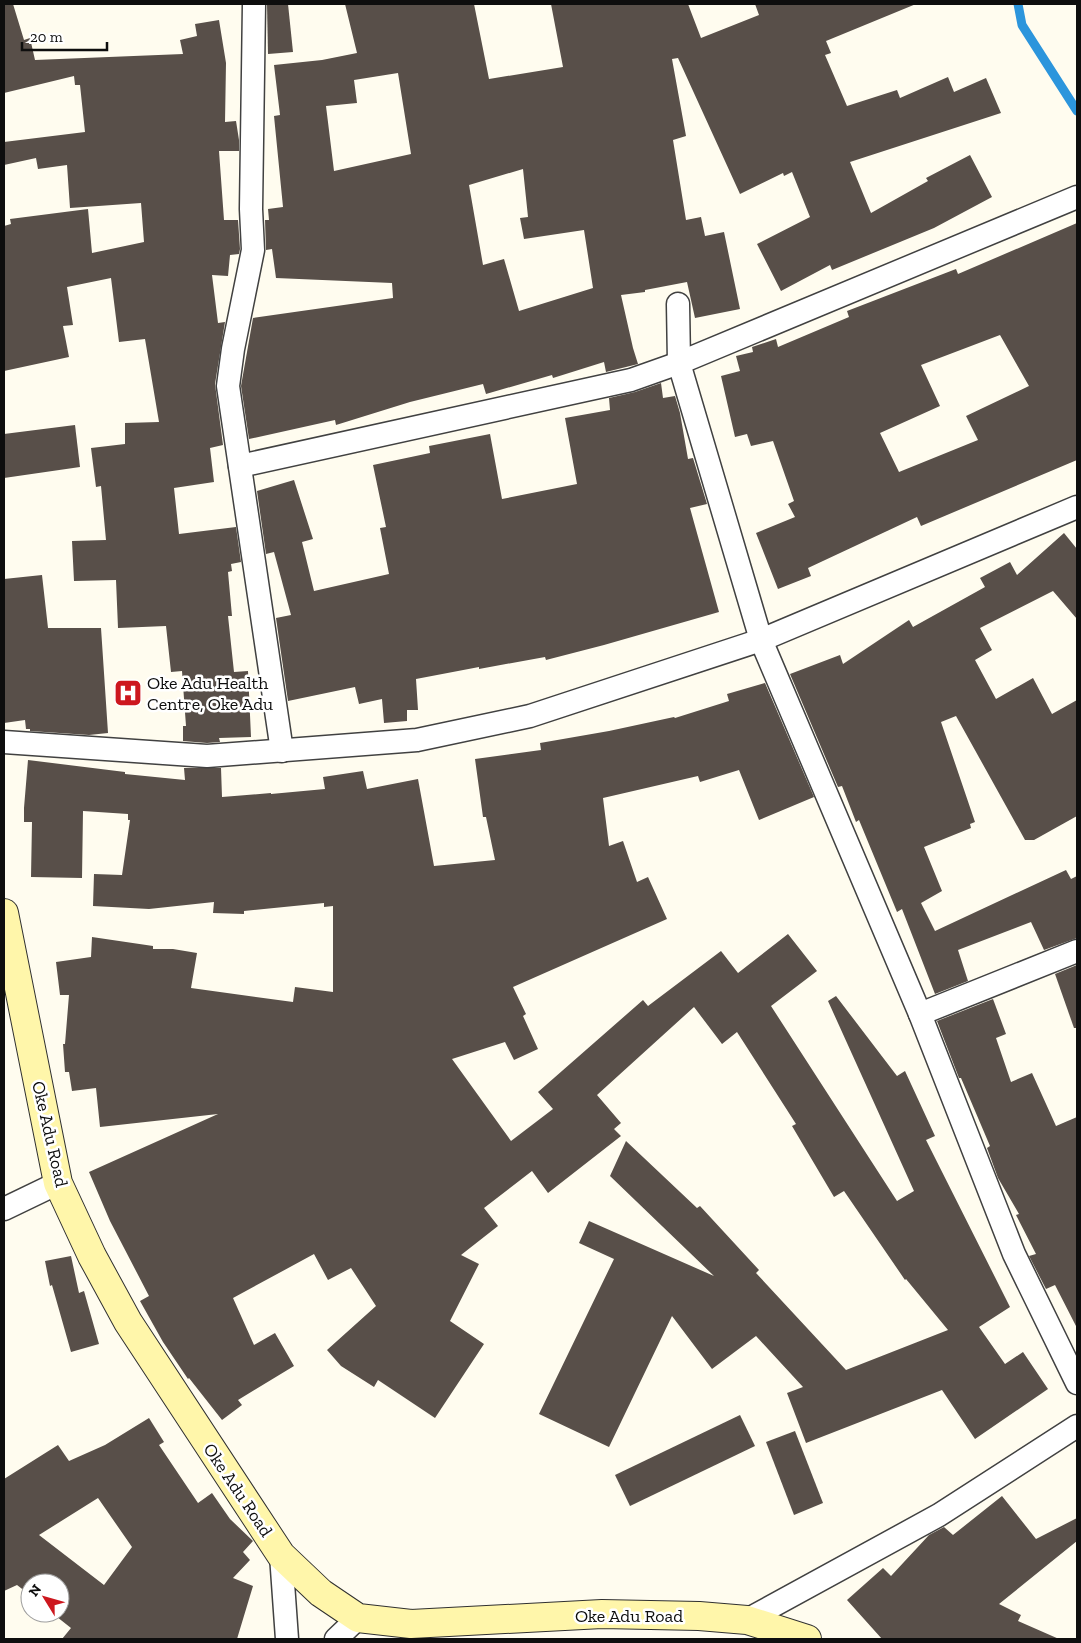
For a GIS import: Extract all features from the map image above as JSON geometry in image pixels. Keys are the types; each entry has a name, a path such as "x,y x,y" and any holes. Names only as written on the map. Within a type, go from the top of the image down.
{"street":[{"path":"254,4 251,209 253,250 233,349 228,386 282,751"},
{"path":"240,466 631,380 679,363 1077,196"},
{"path":"678,304 679,363 761,640 920,1014 1014,1254 1077,1383"},
{"path":"4,742 207,756 417,740 530,716 761,640 1077,507"},
{"name":"Oke Adu Road","path":"4,913 58,1183 92,1256 128,1322 282,1555 321,1593 358,1618 411,1624 602,1614 699,1616 747,1620 807,1639"},
{"path":"920,1014 1077,950"},
{"path":"4,1209 58,1183"},
{"path":"747,1620 939,1515 1077,1426"},
{"path":"282,1555 287,1639"},
{"path":"336,1639 358,1618"}],"building":[{"path":"4,4 13,4 24,40 30,38 35,60 183,54 180,40 197,36 195,24 219,20 226,63 225,122 236,121 239,140 239,151 219,151 224,220 238,220 239,254 230,255 228,276 212,275 218,323 225,322 215,384 223,445 210,448 214,482 174,488 179,534 236,527 241,562 231,564 232,571 228,572 232,616 228,616 234,672 248,671 251,737 219,738 220,742 207,743 183,741 183,726 186,726 182,671 171,672 166,626 118,628 116,580 74,581 72,541 106,540 101,486 96,487 91,448 125,444 125,423 159,422 145,339 119,342 111,278 67,287 73,325 63,326 69,357 4,371 4,226 11,224 10,219 88,209 92,253 144,242 141,203 70,208 67,165 38,169 36,158 4,165 4,142 85,132 80,85 75,85 74,76 4,93"},
{"path":"267,4 288,4 293,52 268,54"},
{"path":"345,4 474,4 489,79 563,67 551,4 688,4 701,38 759,15 755,4 916,4 826,41 831,53 825,55 847,106 897,90 900,98 948,77 954,92 986,78 1001,113 850,162 871,213 928,181 926,178 970,155 992,197 934,228 832,270 830,265 781,291 757,244 810,217 792,172 784,176 783,173 740,194 678,58 672,59 686,136 673,140 686,220 701,217 705,236 724,232 740,309 695,318 687,282 645,290 645,292 621,295 638,364 606,372 604,362 553,378 552,375 486,394 483,384 410,402 336,425 335,420 249,439 241,386 253,318 393,298 392,283 276,278 272,249 266,250 265,220 269,220 268,209 283,207 274,116 280,115 274,65 322,60 357,53","holes":["398,73 411,154 334,171 326,106 357,103 354,80","523,169 528,217 520,218 524,239 584,230 593,288 519,311 504,259 483,265 469,185"]},
{"path":"1077,223 1077,460 921,526 917,517 808,568 811,576 778,589 756,533 795,517 788,504 794,501 773,441 751,446 747,434 735,437 721,376 740,371 736,356 753,352 752,347 776,339 778,347 849,317 847,311 956,269 958,274","holes":["1000,335 1029,386 966,416 978,440 899,472 880,433 940,406 921,365"]},
{"path":"661,383 663,398 675,396 688,459 693,458 707,504 690,508 719,612 546,660 545,657 416,679 418,710 407,710 407,721 384,723 382,699 359,704 355,687 288,701 276,618 291,615 274,552 266,554 257,491 294,480 313,539 302,542 314,591 389,574 380,528 386,527 373,465 430,453 429,446 490,434 502,499 577,484 565,418 610,410 609,398"},
{"path":"75,425 80,467 4,478 4,434"},
{"path":"1064,533 1077,549 1077,619 1053,591 980,628 992,650 975,660 996,699 1033,678 1052,714 1077,700 1077,816 1034,840 1025,840 956,716 941,722 975,822 970,824 971,828 924,847 942,891 921,903 935,931 1066,870 1071,879 1077,876 1077,938 1044,950 1031,922 958,950 968,981 935,994 902,909 897,912 859,820 856,822 842,786 838,787 790,674 840,655 843,664 909,620 913,627 985,587 980,578 1010,562 1017,575"},
{"path":"42,575 48,628 101,628 108,733 89,735 30,731 30,729 26,729 25,720 4,723 4,579"},
{"path":"765,683 814,797 759,820 739,770 700,782 698,776 603,798 609,846 623,841 637,882 648,877 667,919 513,987 526,1014 523,1016 538,1049 514,1060 505,1042 452,1059 511,1141 553,1109 538,1092 643,1000 648,1006 721,951 738,973 788,934 817,971 771,1006 897,1201 914,1191 828,1001 836,996 897,1076 905,1071 935,1136 926,1140 1010,1307 979,1327 1005,1364 1023,1352 1048,1389 975,1439 942,1390 806,1443 787,1393 803,1387 756,1336 712,1369 672,1316 609,1447 539,1414 614,1259 579,1243 589,1221 714,1276 610,1176 626,1141 697,1208 700,1206 759,1270 756,1273 846,1370 948,1330 905,1280 844,1191 834,1197 792,1126 796,1124 737,1032 722,1044 694,1007 597,1095 621,1123 614,1129 621,1136 548,1193 532,1171 484,1208 498,1226 461,1255 479,1264 450,1321 484,1344 435,1418 378,1380 374,1387 341,1366 327,1350 376,1306 351,1268 328,1280 314,1254 233,1298 254,1345 275,1333 294,1366 238,1400 242,1405 222,1420 188,1379 163,1342 140,1301 149,1296 110,1221 89,1172 218,1114 100,1127 96,1088 72,1091 69,1072 65,1072 63,1044 65,1044 69,995 60,995 56,962 91,957 92,937 153,946 153,949 173,949 197,953 191,988 293,1002 295,987 333,992 333,906 324,907 324,903 244,911 244,914 213,913 214,902 149,909 93,906 94,874 122,875 130,820 128,820 128,814 83,811 82,878 31,877 32,822 24,822 28,760 125,772 125,774 185,780 184,768 221,768 222,797 325,789 323,777 363,771 367,789 418,779 434,866 495,860 486,817 483,817 475,759 541,750 540,743 675,718 729,701 727,694"},
{"path":"1077,965 1077,1028 1074,1028 1055,974"},
{"path":"993,999 1006,1034 996,1038 1011,1082 1032,1073 1056,1126 1077,1117 1077,1328 1055,1285 1046,1289 1029,1256 1036,1254 1016,1215 1019,1214 998,1178 987,1148 990,1146 961,1078 959,1078 937,1021"},
{"path":"71,1256 79,1293 84,1291 99,1344 71,1352 52,1285 50,1286 45,1261"},
{"path":"740,1415 755,1446 630,1506 615,1475"},
{"path":"149,1418 164,1442 159,1445 198,1503 212,1493 230,1519 253,1541 243,1552 250,1560 233,1578 253,1586 237,1639 62,1639 71,1628 65,1623 70,1623 70,1573 20,1573 20,1587 17,1585 4,1591 4,1479 58,1445 69,1461 105,1445","holes":["98,1498 132,1547 104,1585 39,1535"]},
{"path":"795,1431 823,1503 794,1515 766,1442"},
{"path":"1002,1496 1036,1539 1077,1518 1077,1541 999,1604 1021,1615 1018,1621 1059,1639 882,1639 847,1600 883,1568 891,1576 929,1535 944,1527 953,1535"}],"waterway":[{"path":"1018,4 1022,25 1077,111"}],"place":[{"name":"Oke Adu Health Centre, Oke Adu","path":"128,693"}]}
